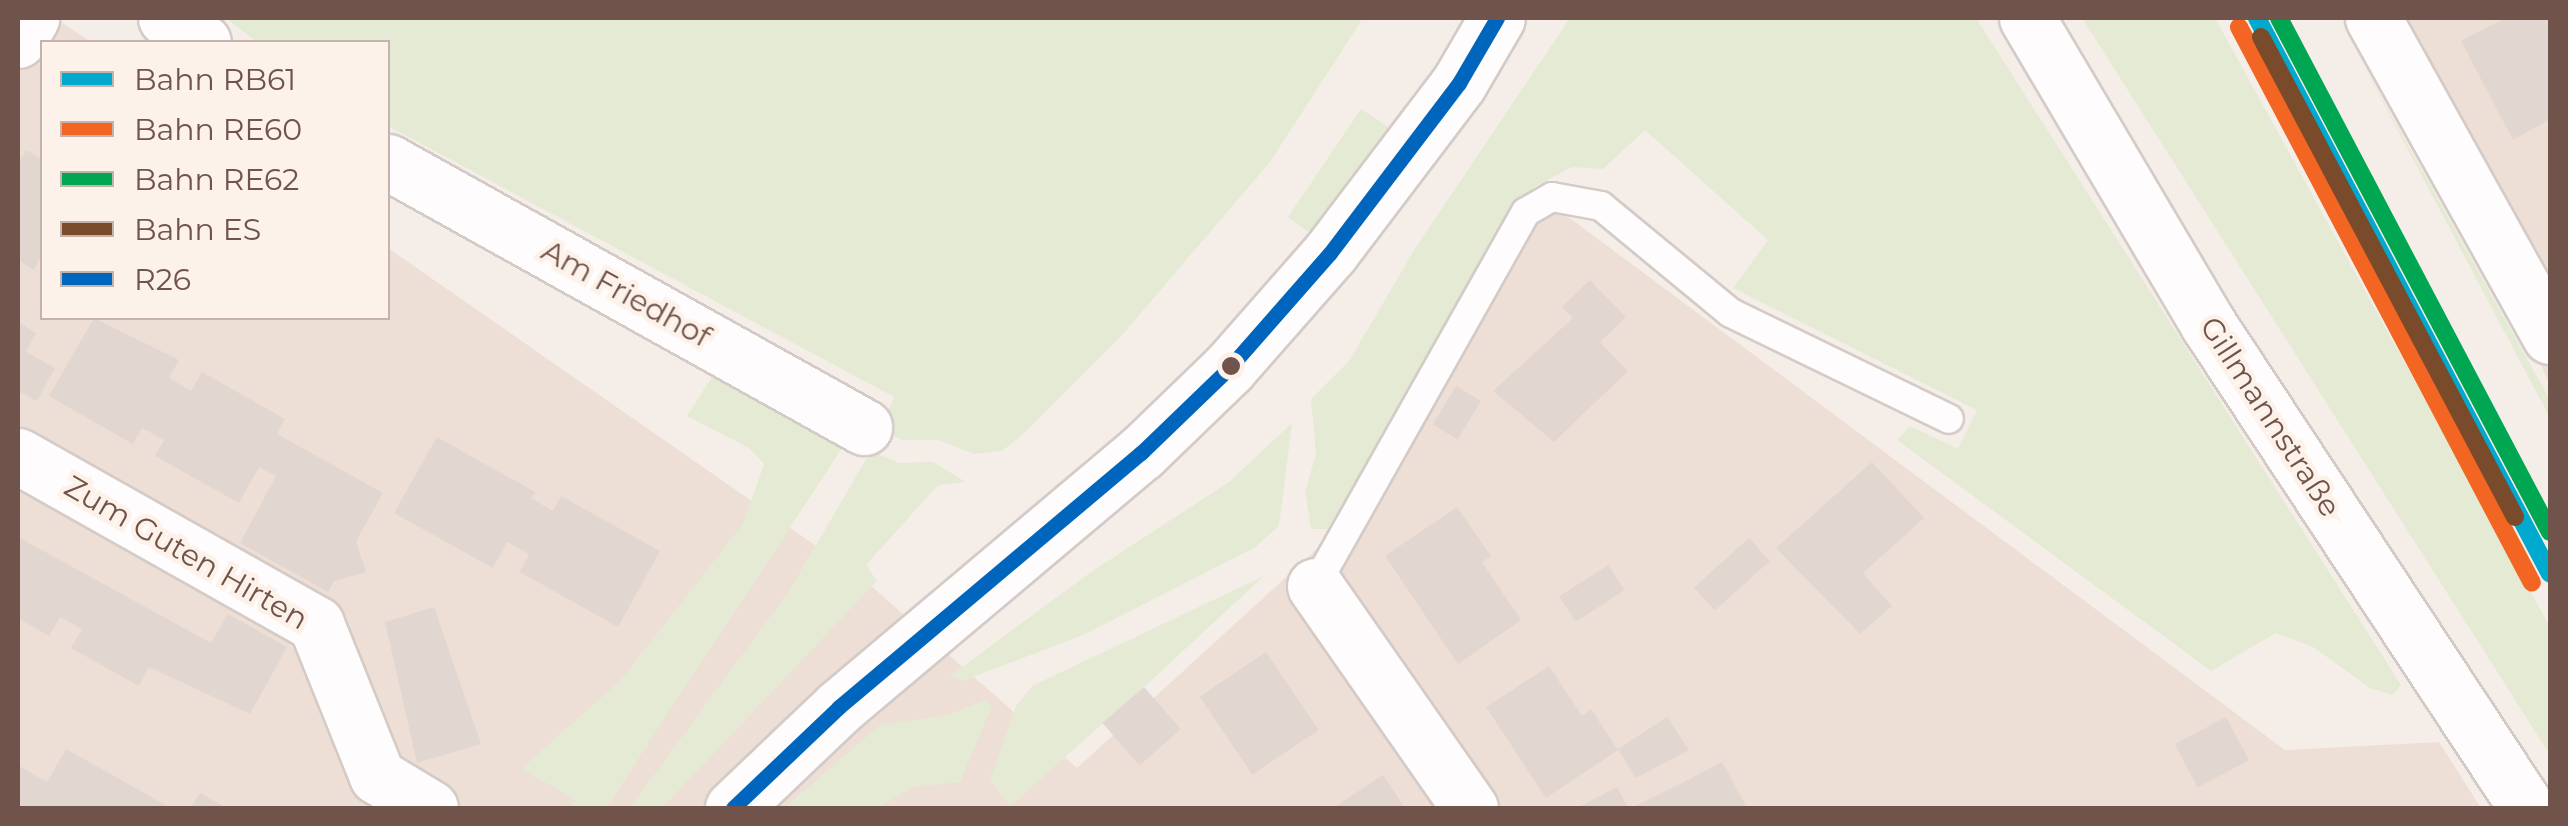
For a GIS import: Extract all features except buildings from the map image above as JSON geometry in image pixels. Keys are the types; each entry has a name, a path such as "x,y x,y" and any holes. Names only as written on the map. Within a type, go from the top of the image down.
{"street":[{"path":"18,40 31,18"},
{"path":"166,18 200,40"},
{"path":"732,808 839,707 1140,454 1228,368 1330,253 1460,83 1496,18"},
{"name":"Gillmannstraße","path":"2027,18 2208,324 2527,808"},
{"path":"2373,18 2550,336"},
{"name":"Am Friedhof","path":"390,163 864,426"},
{"name":"Zum Guten Hirten","path":"18,456 316,624 376,776 430,808"},
{"path":"1316,586 1470,808"}],"lane":[{"path":"1316,586 1526,212 1552,197 1601,206 1730,313 1949,418"}],"shaded area":[{"path":"18,18 55,18 88,40 40,40 40,320 390,320 390,249 861,577 1077,768 1375,496 1543,198 2285,750 2439,742 2481,808 18,808"},
{"path":"2383,18 2550,18 2550,385"}],"green space":[{"path":"226,18 1363,18 1270,162 1123,334 1021,436 1002,451 974,454 939,440 903,440 881,430 894,397 390,127 390,40 254,40"},
{"path":"1570,18 1976,18 2401,685 2392,695 2370,688 2313,647 2276,633 2211,671 1897,440 1910,426 1958,449 1977,410 1733,288 1768,240 1645,130 1603,169 1572,167 1534,187 1509,216 1328,529 1311,529 1305,492 1316,454 1311,399 1349,361 1416,247"},
{"path":"2082,18 2215,18 2550,627 2550,755"},
{"path":"2361,61 2550,400 2550,418"},
{"path":"1361,109 1393,130 1318,228 1307,231 1288,217"},
{"path":"715,372 846,442 606,808 570,808 575,799 521,769 620,681 743,524 764,464 749,448 687,416"},
{"path":"1292,423 1279,526 1254,548 1083,635 962,681 950,676 1091,572 1229,482"},
{"path":"871,451 899,463 933,462 966,482 938,485 866,565 877,581 662,808 630,808 789,591"},
{"path":"1264,576 1010,806 990,780 1016,706 1032,686"},
{"path":"984,700 992,705 960,782 912,787 879,808 784,808 880,725 948,715"}],"rail line":[{"name":"RB61","path":"2257,18 2550,574"},
{"name":"RE62","path":"2279,18 2550,532"},
{"name":"RE60","path":"2239,27 2532,583"},
{"name":"ES","path":"2261,37 2515,517"}],"transit line":[{"name":"R26","path":"733,808 839,707 1141,453 1229,368 1330,253 1459,83 1497,18"}]}
